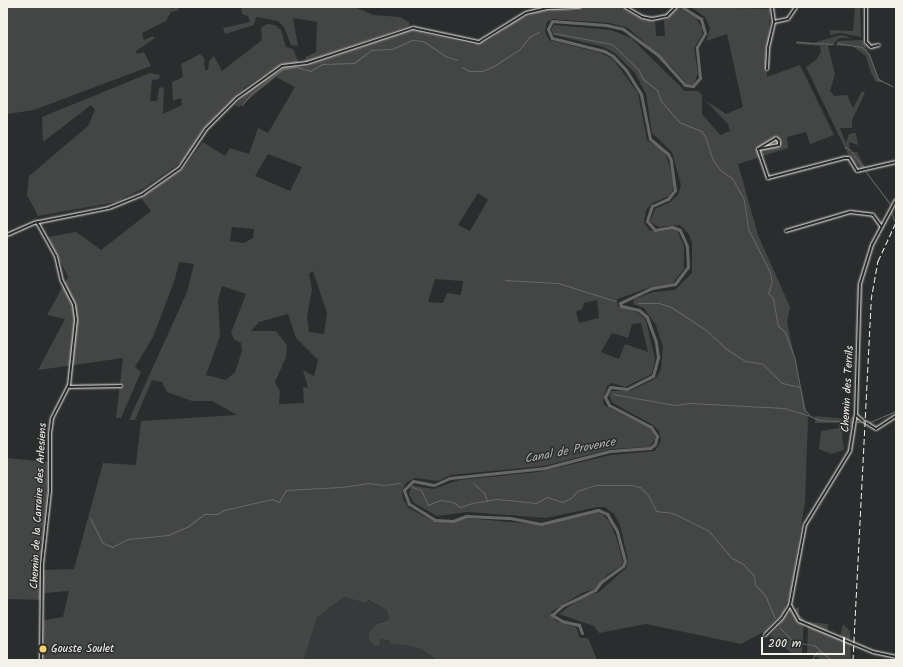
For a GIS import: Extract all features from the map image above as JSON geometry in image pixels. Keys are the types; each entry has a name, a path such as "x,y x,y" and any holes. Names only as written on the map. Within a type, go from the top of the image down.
{"street":[{"path":"7,235 37,222 109,208 143,194 180,168 209,125 237,98 282,66 307,63 412,28 479,42 531,12 548,8 580,7"},
{"path":"625,7 642,17 658,19 667,16 676,7"},
{"path":"767,69 768,46 774,22 772,7"},
{"path":"774,22 788,19 796,7"},
{"path":"866,7 866,42 871,47 879,45"},
{"path":"772,139 779,141 778,146 758,150 772,139"},
{"path":"758,150 768,178 846,157 857,171 896,162"},
{"name":"Chemin des Terrils","path":"766,635 782,618 790,605 795,591 803,532 812,512 850,451 856,415 860,284 868,256 881,226 896,200"},
{"path":"786,231 850,212 873,215 881,226"},
{"name":"Chemin de la Carraire des Arlesiens","path":"37,222 54,251 62,281 76,310 68,387 52,419 49,438 50,490 42,565 41,660"},
{"path":"68,387 121,386"},
{"path":"856,415 876,429 896,416"},
{"path":"790,605 799,621 873,652 896,657"}],"shaded area":[{"path":"7,7 170,7 171,9 178,7 179,10 171,12 166,21 142,33 144,40 153,36 155,38 136,51 137,54 144,52 151,66 34,110 7,114"},
{"path":"241,7 355,7 373,15 400,17 409,22 409,26 304,62 306,57 316,52 317,22 293,18 298,46 291,45 284,27 278,21 256,17 254,25 225,34 223,28 250,22 248,16 242,14"},
{"path":"585,7 619,7 643,20 655,22 656,36 665,36 664,21 679,8 696,18 702,28 702,35 694,48 698,73 694,84 687,84 671,66 628,28 610,23 552,19 547,22 545,31 549,40 601,53 613,59 638,93 647,140 662,150 667,157 674,182 673,190 669,196 652,203 646,210 644,222 649,230 658,232 673,229 678,232 684,246 684,269 673,283 651,287 617,299 618,306 639,313 646,320 655,359 652,374 625,387 612,383 607,386 603,399 604,405 650,428 656,438 649,447 611,449 544,466 451,475 438,481 415,478 407,482 402,490 403,499 409,508 433,521 452,523 466,518 543,525 598,512 602,514 610,522 617,540 623,562 621,566 606,576 595,589 582,593 551,612 556,621 576,627 580,638 588,638 597,660 437,660 421,649 405,645 390,644 390,641 380,639 379,646 374,645 369,640 369,633 374,626 389,619 387,610 368,600 366,603 344,597 317,617 304,660 43,660 44,620 63,617 69,591 44,593 44,600 8,599 7,458 48,462 48,491 41,570 74,569 103,463 136,465 141,421 237,415 212,401 192,401 167,392 162,382 152,380 135,420 129,420 187,292 194,264 179,262 175,279 153,337 135,367 141,372 121,418 116,418 123,358 38,370 65,319 47,315 68,277 48,237 76,232 101,250 151,211 141,198 183,169 203,142 225,156 230,148 249,154 258,128 268,133 295,87 276,77 239,107 235,105 254,86 286,67 304,67 412,30 474,45 489,40 514,22 535,13 555,9 577,11","holes":["268,154 302,167 290,191 255,176","478,193 488,200 470,231 458,225","232,227 254,229 253,238 244,243 230,241","313,271 327,313 324,334 309,332 307,317 312,289 309,274","435,279 463,281 461,295 447,293 443,303 428,302","222,286 246,294 231,333 234,339 241,343 242,351 235,372 226,380 206,375 220,336 218,300","597,300 599,318 579,323 576,312 582,309 584,303","288,314 296,338 318,360 314,376 303,370 308,388 303,387 304,403 279,404 280,391 275,382 286,357 287,345 276,331 251,331 259,322","641,323 648,352 625,344 619,359 601,352 612,333 628,338 632,324"]},
{"path":"691,7 770,9 769,41 766,47 767,77 800,65 834,135 810,144 806,132 787,137 788,148 738,164 758,235 790,307 787,322 808,419 805,501 791,590 784,611 765,631 741,644 646,624 599,633 594,626 559,614 579,599 599,592 626,568 628,560 620,525 614,514 605,507 597,507 546,518 467,512 437,516 414,503 409,495 411,485 433,489 459,480 539,472 611,455 655,451 661,441 659,431 653,425 613,403 609,396 611,391 630,391 651,381 657,377 661,369 663,347 656,325 644,308 633,304 634,299 654,292 675,290 692,273 692,243 689,234 680,225 659,227 650,222 655,209 670,202 678,195 681,185 672,152 652,133 646,94 635,73 615,53 604,47 554,35 551,29 554,25 611,30 631,38 685,91 698,91 702,95 702,114 720,135 730,131 728,124 705,100 726,114 743,107 727,34 706,41 710,28 705,17"},
{"path":"855,7 860,7 861,37 840,33 830,35 830,30 853,31"},
{"path":"267,24 275,25 281,30 286,47 293,49 299,63 281,64 245,87 203,129 183,161 144,188 116,202 38,216 27,195 29,176 88,126 95,110 91,105 43,142 42,117 150,73 160,75 159,79 152,80 150,101 157,101 159,88 164,87 163,114 182,105 181,98 173,101 172,82 183,77 181,64 200,54 204,58 205,70 208,70 209,61 214,56 222,71 262,40 261,28"},
{"path":"841,35 852,38 839,38 833,45 828,46 835,74 830,91 834,96 847,95 853,108 862,91 865,93 852,120 852,128 840,128 846,143 849,134 856,133 858,145 849,142 850,152 857,152 865,167 861,169 857,163 854,167 806,67 816,60 821,52 820,46 796,44 797,41 813,43"},
{"path":"863,40 879,79 882,80 881,83 875,81 866,56 852,46 836,46 838,41"},
{"path":"815,416 848,419 854,416 854,426 842,433 844,450 831,454 819,449 821,431 839,428 838,423 815,423"},
{"path":"344,597 366,603 367,600 387,610 389,619 380,622 380,639 391,641 390,644 405,645 421,649 437,660 304,660 317,617"},
{"path":"799,607 799,614 804,619 802,654 793,654 770,636 790,611"},
{"path":"808,622 828,624 827,635 840,637 843,624 850,631 851,660 821,660 814,655 807,655"}],"waterway":[{"name":"Canal de Provence","path":"582,633 579,625 562,621 552,615 562,606 595,590 601,582 623,566 625,561 617,531 607,514 598,510 541,524 509,518 466,516 453,521 435,520 409,504 404,490 413,481 434,485 450,478 545,468 610,451 650,448 655,444 657,436 651,427 609,405 605,397 610,387 627,389 653,376 658,357 656,342 647,317 639,310 621,306 620,303 652,288 675,284 688,267 687,246 680,230 672,227 655,230 647,221 652,206 668,199 675,190 671,160 668,154 650,139 641,94 626,70 613,56 604,51 552,38 548,29 552,21 606,25 623,29 658,55 685,85 693,86 700,78 697,47 705,33 701,19 682,7"},
{"path":"462,67 469,71 482,71 494,66 519,50 529,37 539,32"},
{"path":"553,33 612,44 638,69 643,79 657,90 661,101 679,122 701,131 705,136 713,160 720,170 732,178 744,200 748,229 770,272 772,282 768,293 773,298 778,326 785,332 795,360 804,409 810,416 819,420 854,422"},
{"path":"242,105 251,94 283,69 297,67 310,71 322,64 354,63 371,50 392,49 412,40 423,41 445,56 457,60"},
{"path":"796,42 833,44"},
{"path":"837,43 862,47 869,54 878,79 892,86"},
{"path":"845,147 850,150 863,167"},
{"path":"866,172 890,204"},
{"path":"891,211 894,221"},
{"path":"505,280 558,283 615,301"},
{"path":"638,303 659,303 671,307 706,330 725,348 745,361 763,364 782,383 800,387"},
{"path":"613,394 674,405 691,403 784,408 810,416"},
{"path":"870,422 896,411"},
{"path":"90,518 103,543 112,547 128,539 168,535 187,527 204,514 217,514 224,510 272,499 279,502 286,490 341,487 368,483 384,485 400,483"},
{"path":"473,483 484,493 487,501"},
{"path":"412,487 421,490 428,505 440,500 453,502 460,507 472,503 497,499 536,503 547,497 562,502 571,498 577,491 595,485 631,485 640,487 648,495 656,511 673,513 709,531 732,558 743,564 754,576 755,585 765,595 775,618"},
{"path":"780,628 794,642 814,645 831,660"},
{"path":"812,660 816,652 821,651"}],"railway":[{"path":"853,660 871,300 878,261 896,222"}],"place":[{"name":"Gouste Soulet","path":"43,649"}]}
